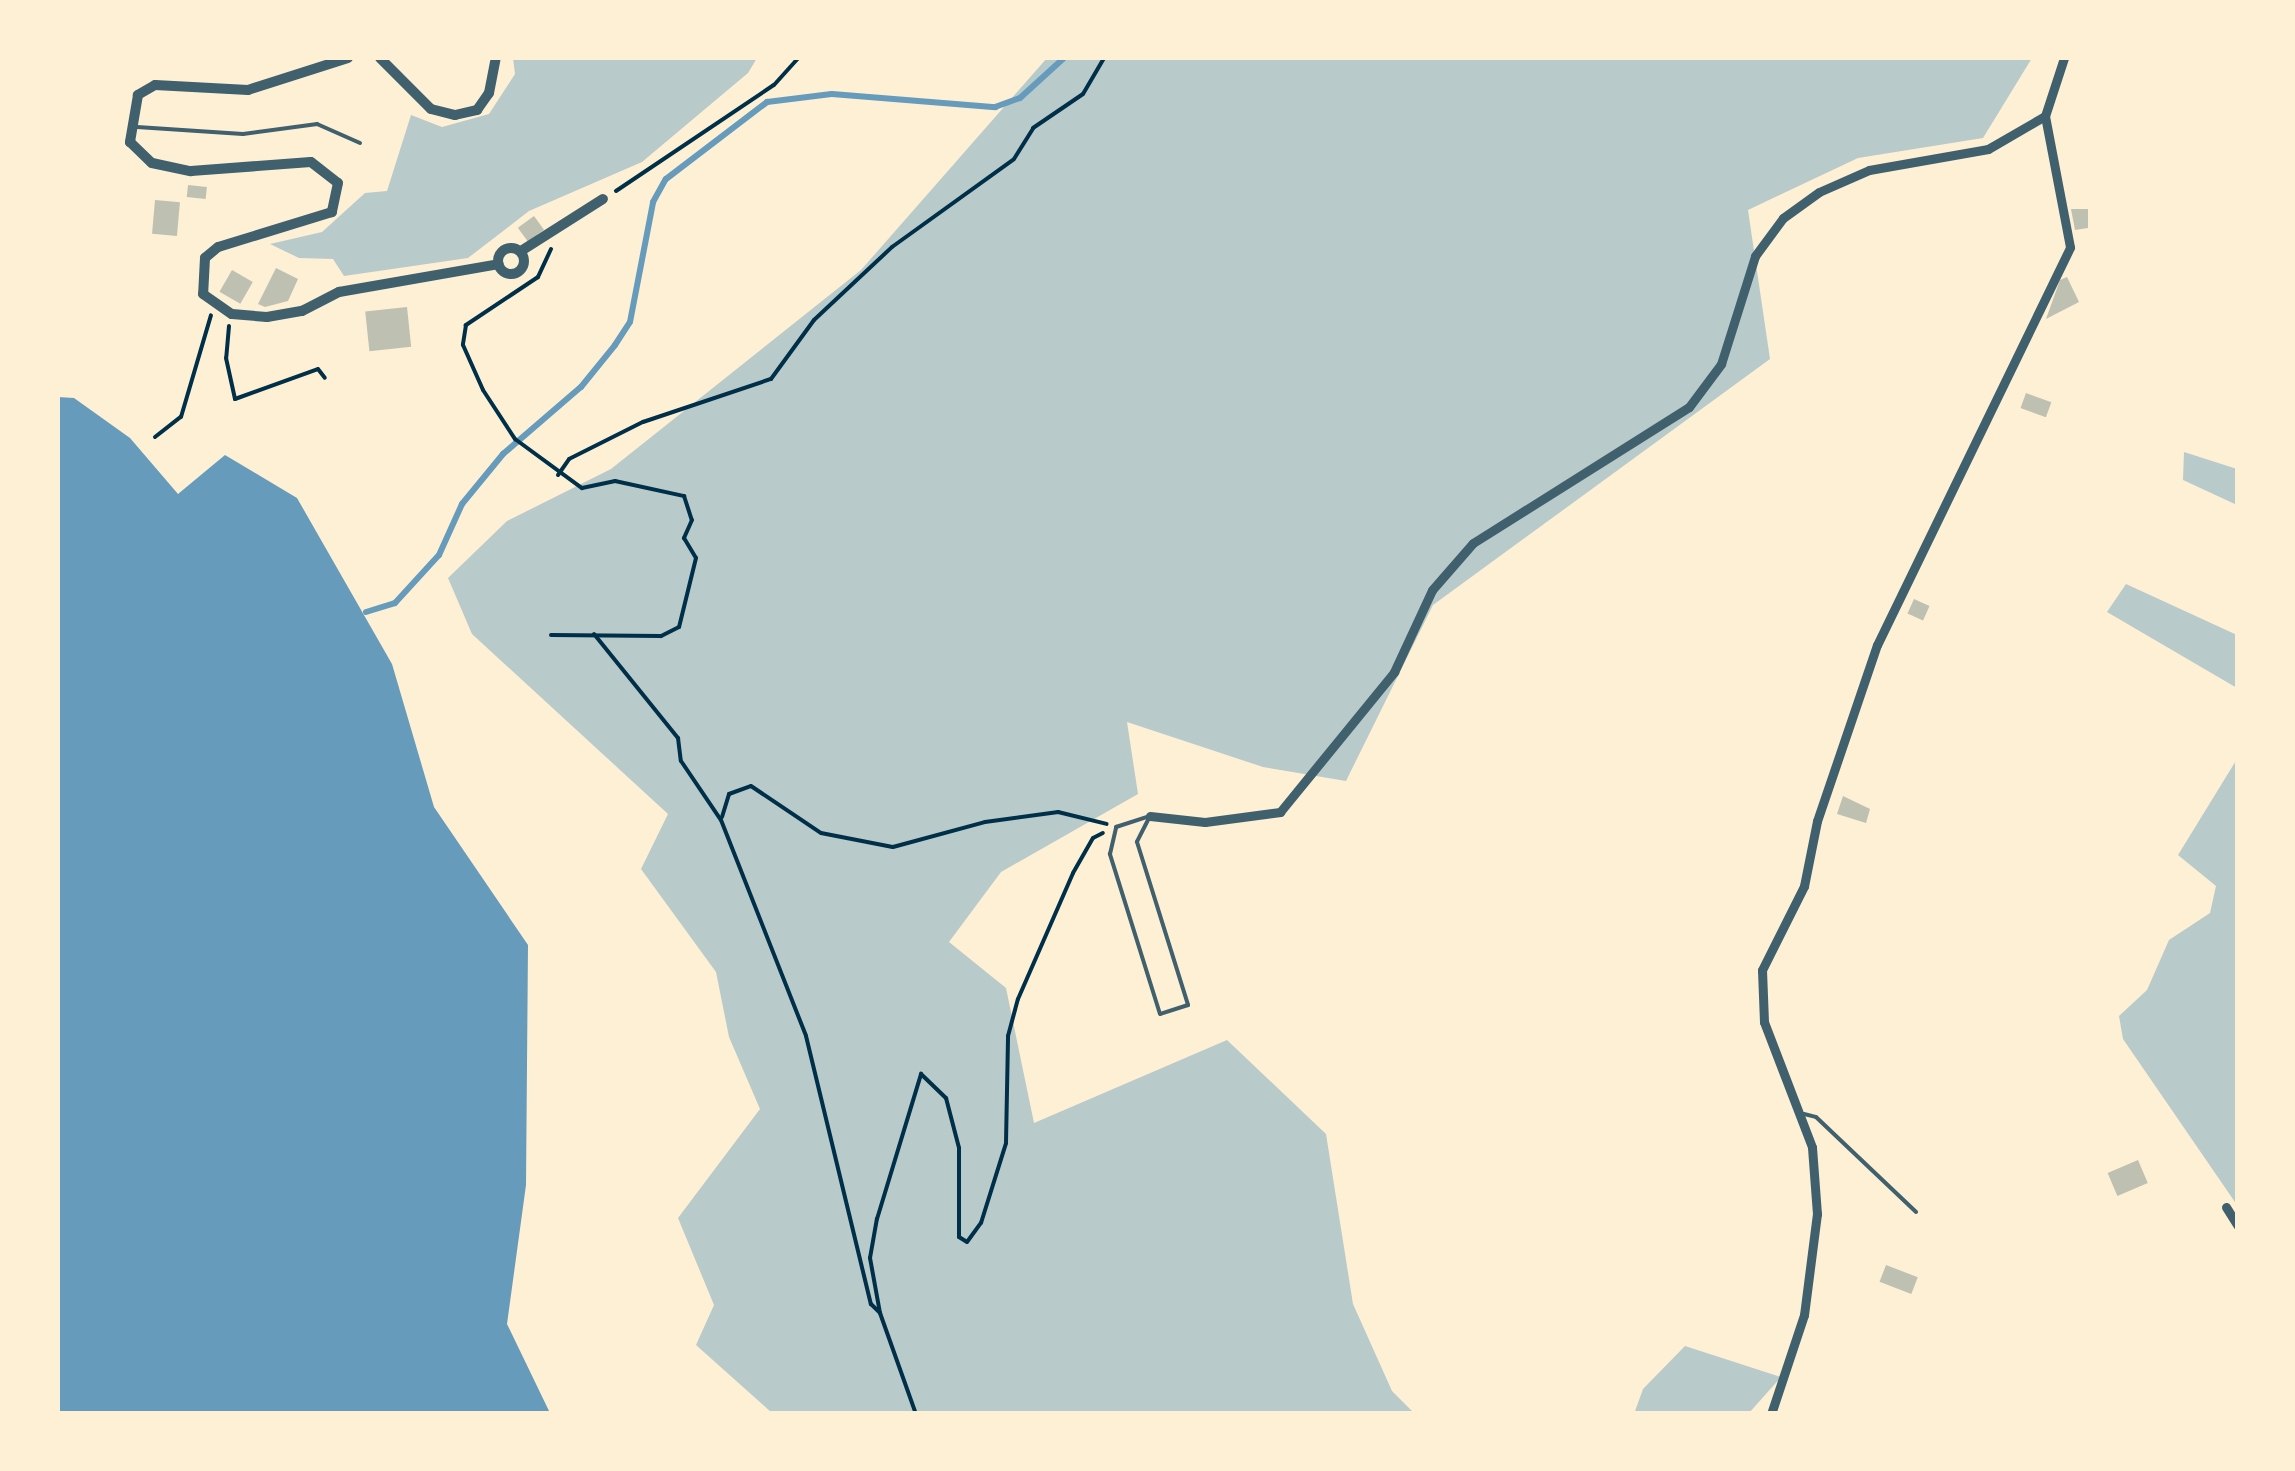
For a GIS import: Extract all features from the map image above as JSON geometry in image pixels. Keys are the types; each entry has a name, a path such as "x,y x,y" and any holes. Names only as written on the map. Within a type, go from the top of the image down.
{"street":[{"path":"348,58 248,90 156,84 138,95 130,142 152,163 191,171 311,162 338,184 332,212 218,247 205,258 199,276 214,306 232,314 267,317 302,310 339,292 499,264 516,273 524,264 521,251"},
{"path":"380,58 431,109 455,116 477,110 489,94 496,58"},
{"path":"1771,1414 1804,1315 1817,1214 1812,1147 1764,1022 1762,970 1804,886 1817,821 1877,645 2070,247 2045,116 2064,58"},
{"path":"1150,816 1205,822 1280,812 1394,672 1432,590 1472,543 1690,407 1721,364 1756,256 1783,218 1819,192 1869,170 1988,148 2045,116"},
{"path":"499,264 504,249 521,251 603,199"},
{"path":"2226,1208 2238,1226"}],"lane":[{"path":"132,126 243,134 317,124 360,143"},
{"path":"1150,816 1137,842 1188,1006 1160,1014 1110,854 1116,827 1150,816"},
{"path":"1799,1114 1816,1116 1916,1212"}],"path":[{"path":"603,199 774,85 798,58"},
{"path":"558,475 568,458 644,422 772,378 814,320 892,247 1014,159 1033,128 1083,94 1104,58"},
{"path":"551,634 661,636 678,628 696,558 684,538 692,520 684,496 670,488 615,481 582,488 558,475 514,439 463,345 466,325 479,313 538,278 561,226"},
{"path":"154,438 181,417 214,306"},
{"path":"232,314 226,358 235,399 318,369 326,378"},
{"path":"594,634 678,738 682,762 721,820 806,1036 871,1304 880,1312"},
{"path":"721,820 728,794 751,786 820,833 893,847 985,822 1058,812 1116,827"},
{"path":"916,1414 880,1312 870,1258 877,1219 922,1074 946,1098 959,1148 959,1237 968,1242 982,1223 1006,1143 1008,1036 1018,999 1086,850 1093,838 1116,827"}],"shaded area":[{"path":"513,58 757,58 748,73 642,162 529,211 468,258 344,276 333,259 299,258 270,244 322,232 365,193 387,191 411,115 442,127 489,114 515,74"},
{"path":"1047,58 2032,58 1983,138 1858,158 1748,210 1770,359 1433,605 1346,781 1263,767 1127,722 1138,794 1001,872 949,942 1006,988 1034,1123 1227,1040 1326,1134 1353,1304 1392,1391 1414,1413 772,1413 696,1345 714,1305 678,1218 760,1109 729,1037 716,972 641,869 668,814 472,634 448,578 507,521 611,469 861,270"},
{"path":"2184,452 2237,469 2237,505 2183,480"},
{"path":"2126,584 2237,635 2237,688 2107,612"},
{"path":"2237,759 2237,1205 2123,1039 2119,1016 2147,990 2169,940 2210,913 2216,886 2178,855"},
{"path":"1685,1346 1781,1377 1749,1413 1634,1414 1643,1389"}],"water":[{"path":"58,397 74,398 130,438 178,494 225,455 297,498 392,664 434,807 528,945 526,1185 507,1324 550,1413 58,1413"}],"building":[{"path":"188,185 207,187 206,199 187,197"},
{"path":"155,200 180,202 177,236 152,234"},
{"path":"2071,209 2088,209 2088,228 2075,230"},
{"path":"534,216 544,230 528,242 518,228"},
{"path":"276,268 298,279 288,301 265,307 258,304"},
{"path":"232,270 253,282 240,304 220,292"},
{"path":"2067,277 2079,302 2046,319 2060,280"},
{"path":"407,307 411,347 369,351 365,311"},
{"path":"2026,393 2051,402 2046,417 2021,408"},
{"path":"1914,599 1930,606 1923,621 1907,614"},
{"path":"1843,796 1870,809 1866,823 1837,814"},
{"path":"2138,1160 2148,1183 2117,1196 2108,1173"},
{"path":"1886,1265 1918,1277 1911,1294 1880,1282"}],"waterway":[{"path":"366,612 395,603 439,555 462,504 503,454 581,387 615,345 630,322 653,202 666,179 767,102 832,94 995,107 1020,98 1064,58"}]}
